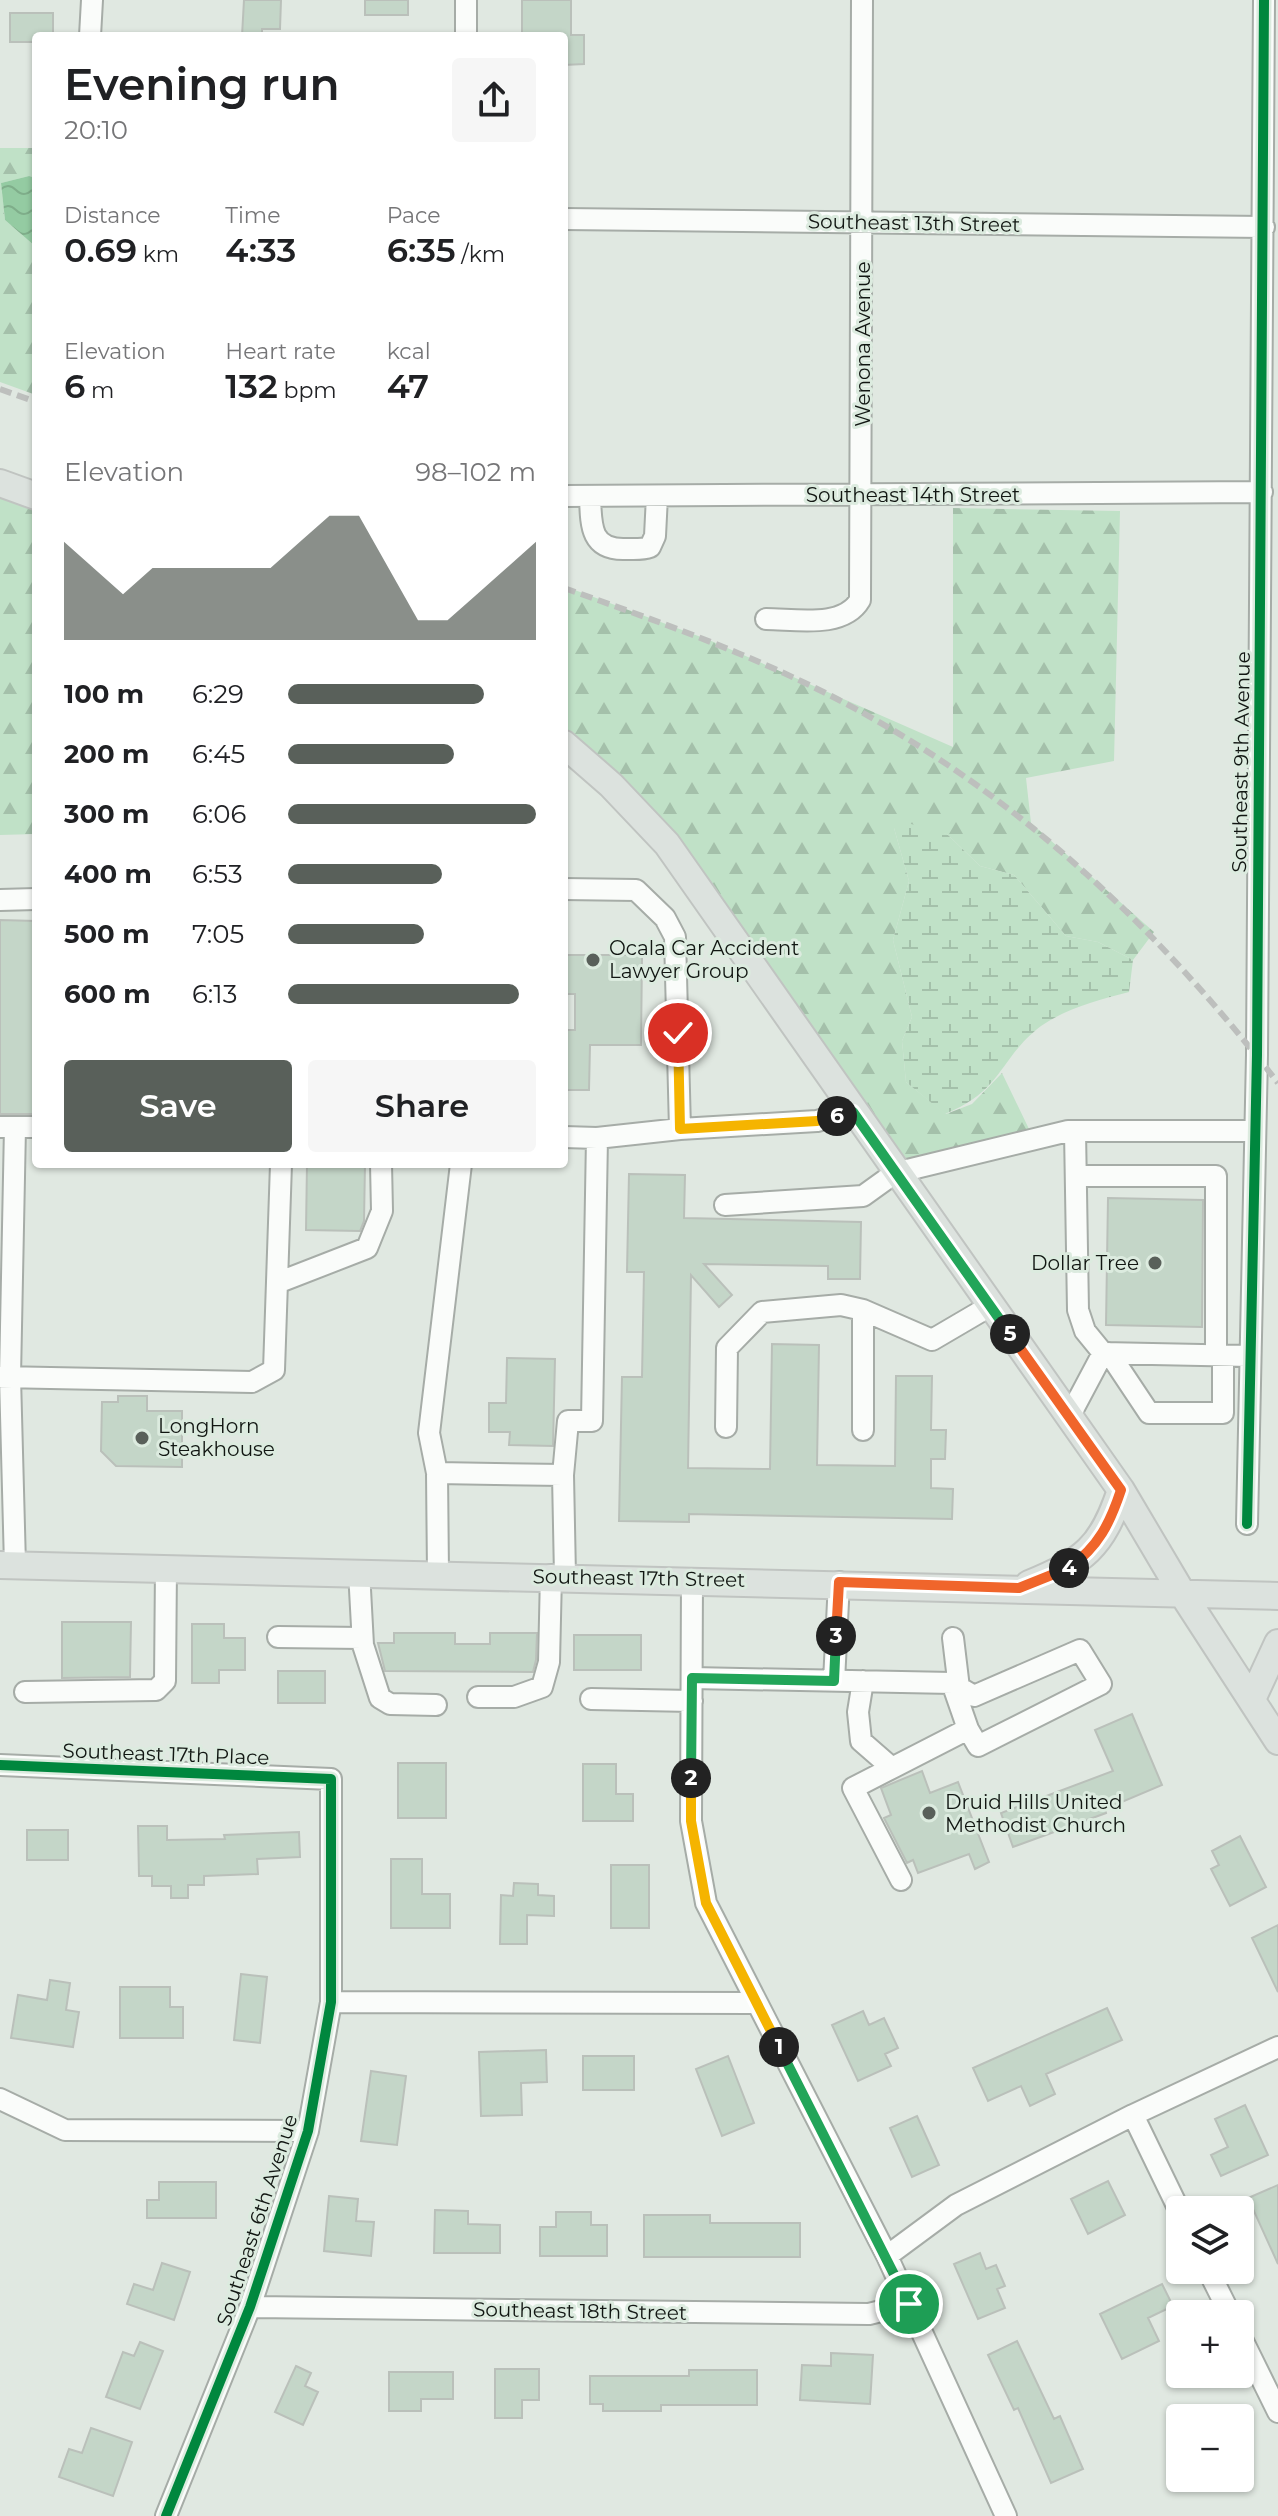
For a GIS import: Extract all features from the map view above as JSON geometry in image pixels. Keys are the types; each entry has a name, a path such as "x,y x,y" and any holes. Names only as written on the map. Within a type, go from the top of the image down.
{"main road":[{"path":"0,483 32,495"},
{"path":"568,747 611,785 667,844 895,1173 1121,1490 1182,1593 1253,1697 1278,1741"},
{"path":"1019,1588 1070,1567 1091,1551 1110,1524 1121,1490"},
{"name":"Southeast 17th Street","path":"8,1565 839,1582 1278,1596"},
{"path":"1253,1697 1278,1643"}],"street":[{"path":"90,32 92,0"},
{"path":"466,0 466,32"},
{"name":"Wenona Avenue","path":"766,619 834,619 857,605 863,495 862,0"},
{"name":"Southeast 9th Avenue","path":"1247,1524 1255,1131 1268,814 1269,581 1262,492 1271,368 1264,227 1271,110 1264,0"},
{"name":"Southeast 13th Street","path":"568,219 1264,227"},
{"name":"Southeast 14th Street","path":"568,496 1262,492"},
{"path":"590,496 594,537 600,544 614,550 650,547 655,536 657,496"},
{"path":"568,889 636,890 665,918 675,937 680,1129"},
{"path":"0,900 32,899"},
{"path":"568,1137 597,1138 680,1129 817,1121 853,1112"},
{"path":"8,1565 5,1377 7,1127 32,1127"},
{"path":"1075,1131 1078,1310 1085,1331 1106,1353 1149,1413 1223,1413 1216,1176 1076,1176"},
{"path":"725,1205 863,1196 895,1173 1075,1131 1255,1131"},
{"path":"478,1697 514,1697 542,1687 549,1662 568,1421 592,1421 597,1138"},
{"path":"5,1377 252,1382 274,1370 281,1168"},
{"path":"277,1283 367,1248 382,1211 381,1168"},
{"path":"438,1573 437,1473 429,1433 461,1168"},
{"path":"726,1427 727,1348 762,1312 841,1305 863,1310 932,1340 990,1306"},
{"path":"863,1310 863,1430"},
{"path":"1106,1353 1250,1356"},
{"path":"1069,1417 1106,1353"},
{"path":"437,1473 563,1475"},
{"path":"25,1692 156,1690 165,1681 166,1567"},
{"path":"359,1571 362,1638 380,1698 390,1704 436,1705"},
{"path":"692,1579 691,1821 706,1903 887,2256 1006,2516"},
{"path":"834,1681 839,1582"},
{"path":"278,1637 362,1638"},
{"path":"692,1678 956,1686 974,1696 1080,1650 1101,1684 978,1746 968,1729 956,1686 953,1638"},
{"path":"863,1681 858,1712 861,1741 892,1768"},
{"path":"591,1699 692,1701"},
{"path":"901,1880 853,1788 968,1729"},
{"name":"Southeast 17th Place","path":"0,1765 331,1779"},
{"name":"Southeast 6th Avenue","path":"166,2516 250,2307 308,2131 331,2002 331,1779"},
{"path":"331,2002 755,2003"},
{"path":"887,2256 956,2205 1133,2115 1278,2047"},
{"path":"0,2099 65,2130 308,2131"},
{"path":"1133,2115 1172,2196"},
{"name":"Southeast 18th Street","path":"250,2307 869,2314 909,2304"},
{"path":"1254,2363 1278,2412"}],"green space":[{"path":"0,148 32,148 32,177 1,183 5,220 32,244 32,394 0,382"},
{"path":"0,495 32,506 32,834 0,835"},
{"path":"953,508 1120,511 1114,761 1026,778 1031,823 1154,932 1133,960 1098,942 1066,936 1014,875 980,866 947,834 894,828 909,881 893,940 912,1017 902,1041 906,1082 946,1114 972,1104 1002,1073 1029,1129 905,1159 617,777 568,734 568,587 709,640 953,747"},
{"path":"904,822 947,834 980,866 1014,875 1066,936 1098,942 1133,960 1129,992 1072,1009 1041,1026 1016,1050 979,1095 945,1114 906,1082 902,1041 912,1017 893,940 909,881 894,828"}],"water":[{"path":"32,177 32,244 5,220 1,183"}],"building":[{"path":"244,0 281,0 280,29 242,32"},
{"path":"365,0 408,0 408,15 365,15"},
{"path":"522,0 571,0 571,35 584,35 584,64 568,65 568,32 522,32"},
{"path":"10,13 53,13 53,32 32,32 32,42 10,42"},
{"path":"0,920 32,921 32,1114 0,1114"},
{"path":"568,955 642,955 641,1045 590,1045 589,1090 568,1090 568,1030 575,1030 575,994 568,994"},
{"path":"307,1168 365,1168 364,1221 360,1231 306,1230"},
{"path":"629,1174 685,1175 684,1218 861,1222 860,1279 828,1279 828,1266 704,1264 732,1295 719,1307 691,1275 688,1468 770,1469 772,1344 819,1345 817,1465 895,1466 896,1376 932,1376 931,1430 946,1430 945,1459 931,1459 931,1488 953,1489 952,1519 689,1514 689,1522 619,1521 622,1377 642,1377 644,1272 627,1272"},
{"name":"Dollar Tree","path":"1108,1198 1203,1200 1202,1327 1106,1325"},
{"path":"507,1358 555,1359 553,1446 509,1445 510,1432 489,1432 489,1403 506,1403"},
{"name":"LongHorn Steakhouse","path":"118,1396 147,1396 147,1411 182,1411 182,1467 116,1466 101,1451 102,1402 118,1402"},
{"path":"62,1622 131,1622 130,1677 62,1678"},
{"path":"192,1624 224,1624 224,1638 245,1638 245,1670 219,1670 219,1683 192,1683"},
{"path":"394,1633 455,1633 455,1644 490,1644 490,1633 537,1633 536,1660 533,1672 385,1671 378,1643 394,1643"},
{"path":"574,1635 641,1635 641,1670 574,1670"},
{"path":"278,1671 325,1671 325,1703 278,1703"},
{"path":"1132,1714 1162,1785 1105,1809 1106,1813 1013,1847 1001,1813 1113,1771 1095,1730"},
{"path":"398,1763 446,1763 446,1818 398,1818"},
{"path":"583,1764 616,1764 616,1794 633,1794 633,1821 583,1821"},
{"path":"922,1771 930,1793 958,1782 989,1862 975,1869 969,1854 918,1873 913,1860 907,1863 884,1818 891,1815 881,1788"},
{"path":"138,1826 167,1826 167,1840 225,1839 224,1835 299,1832 300,1857 257,1859 258,1874 204,1876 204,1885 188,1885 188,1898 171,1898 171,1886 152,1886 152,1876 139,1876"},
{"path":"27,1830 68,1830 68,1860 27,1860"},
{"path":"1240,1836 1266,1887 1230,1906 1211,1869 1219,1865 1212,1851"},
{"path":"391,1859 422,1859 422,1894 450,1894 450,1928 391,1928"},
{"path":"611,1865 649,1865 649,1928 611,1928"},
{"path":"514,1883 538,1884 538,1895 554,1896 554,1916 527,1915 527,1944 500,1944 501,1895 513,1896"},
{"path":"1278,1925 1278,1992 1252,1938"},
{"path":"241,1974 267,1977 260,2043 234,2040"},
{"path":"50,1980 70,1983 66,2010 79,2012 73,2047 11,2038 18,1995 47,2000"},
{"path":"120,1987 170,1987 170,2007 183,2007 183,2038 120,2038"},
{"path":"1107,2008 1122,2040 1046,2074 1055,2094 1030,2106 1021,2086 988,2101 973,2068"},
{"path":"863,2011 869,2025 884,2018 898,2048 885,2054 891,2066 858,2081 832,2025"},
{"path":"546,2050 547,2082 521,2083 522,2115 481,2116 479,2052"},
{"path":"583,2056 634,2056 634,2090 583,2090"},
{"path":"728,2056 754,2123 722,2136 696,2069"},
{"path":"371,2071 406,2076 397,2145 361,2141"},
{"path":"1245,2105 1268,2155 1221,2176 1211,2155 1228,2147 1215,2119"},
{"path":"917,2116 939,2165 912,2177 890,2128"},
{"path":"1108,2181 1125,2215 1088,2234 1071,2199"},
{"path":"159,2182 216,2182 216,2218 147,2218 147,2200 159,2200"},
{"path":"1278,2185 1278,2264 1254,2211 1253,2196"},
{"path":"329,2196 358,2199 356,2221 374,2222 371,2256 324,2251"},
{"path":"435,2210 468,2211 468,2224 500,2225 500,2253 434,2253"},
{"path":"556,2212 591,2212 591,2225 607,2225 607,2256 540,2256 540,2227 556,2227"},
{"path":"644,2215 710,2215 710,2223 800,2223 800,2257 644,2257"},
{"path":"980,2253 986,2269 996,2265 1005,2286 997,2289 1005,2308 978,2319 954,2264"},
{"path":"162,2263 190,2272 174,2320 127,2304 134,2284 153,2290"},
{"path":"1162,2284 1170,2300 1166,2300 1166,2309 1148,2318 1159,2341 1122,2359 1100,2314"},
{"path":"1017,2341 1054,2419 1060,2416 1083,2469 1051,2483 1018,2408 1014,2410 988,2355"},
{"path":"140,2342 163,2351 140,2409 106,2397 123,2352 134,2356"},
{"path":"831,2353 873,2355 870,2404 800,2400 802,2365 831,2366"},
{"path":"296,2366 311,2373 305,2386 318,2392 303,2425 275,2412"},
{"path":"495,2369 539,2369 539,2400 522,2400 522,2418 495,2418"},
{"path":"689,2370 757,2370 757,2405 661,2405 661,2411 603,2411 603,2404 590,2404 590,2376 689,2376"},
{"path":"389,2372 453,2372 453,2399 421,2399 421,2411 389,2411"},
{"path":"91,2428 132,2442 113,2496 59,2477 69,2449 82,2453"}],"railway":[{"path":"0,389 32,401"},
{"path":"568,589 703,639 806,683 903,736 965,777 1023,820 1132,918 1183,970 1278,1083"}],"cycle path":[{"path":"1247,1524 1257,1055 1264,0"},
{"path":"0,1765 331,1779 331,2002 308,2131 250,2307 166,2516"}],"place":[{"name":"Ocala Car Accident Lawyer Group","path":"593,960"},
{"name":"Dollar Tree","path":"1155,1263"},
{"name":"LongHorn Steakhouse","path":"142,1438"},
{"name":"Druid Hills United Methodist Church","path":"929,1813"}],"route":[{"path":"678,1033 680,1129 817,1121 853,1112 1121,1490 1110,1524 1091,1551 1070,1567 1019,1588 839,1582 834,1681 692,1678 691,1821 706,1903 909,2304"}]}
